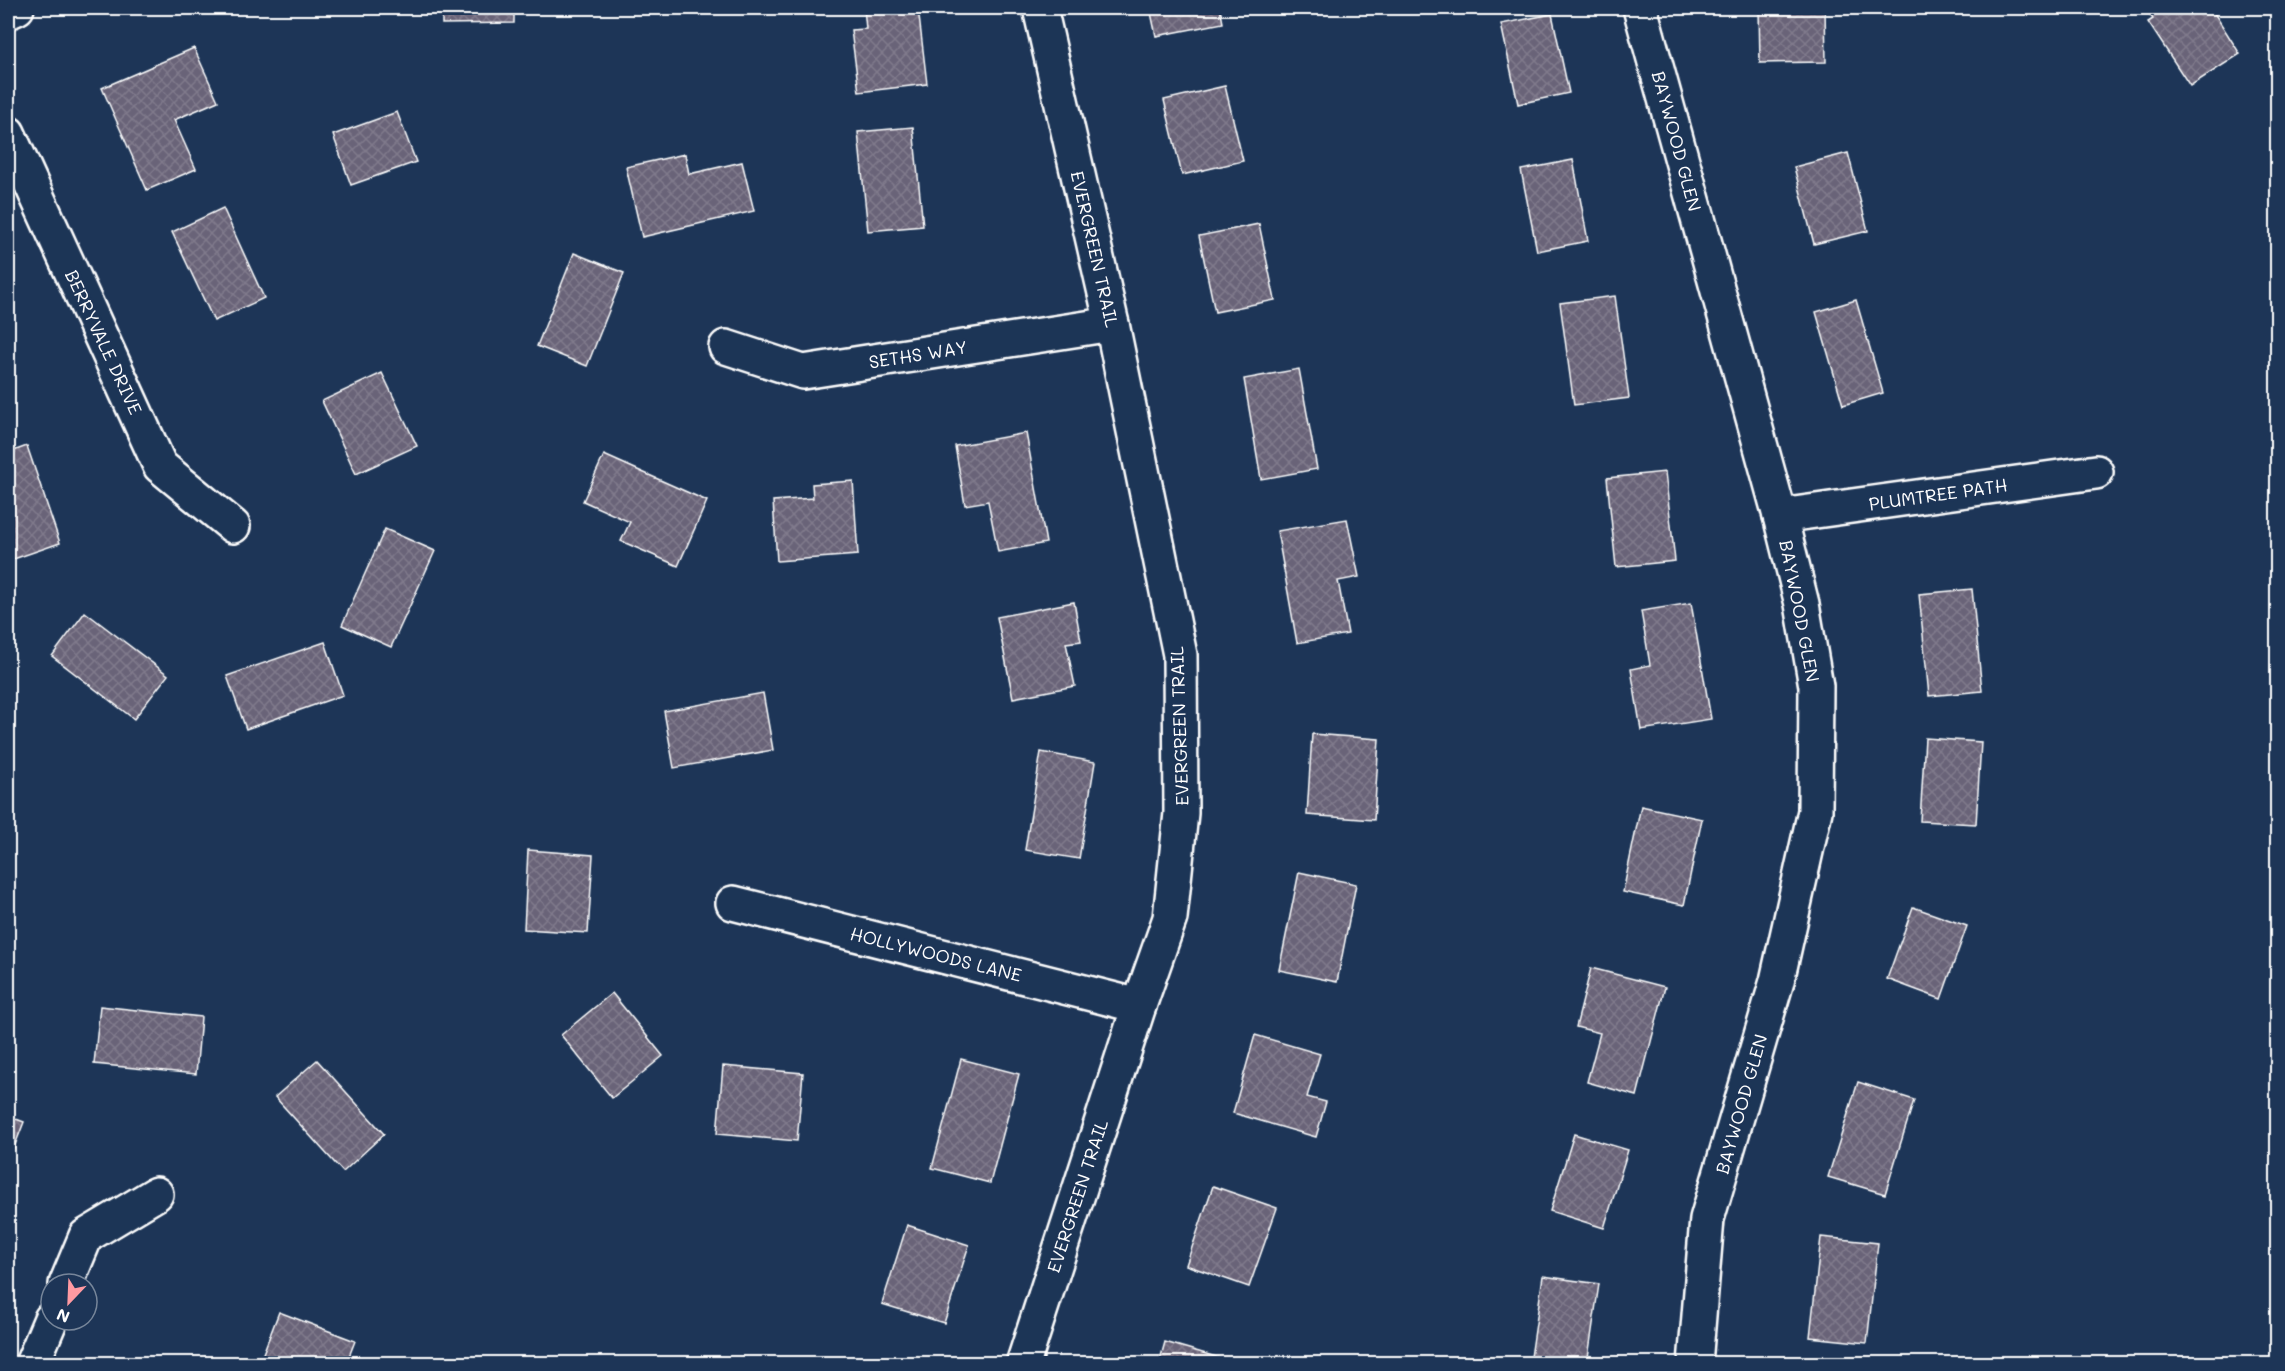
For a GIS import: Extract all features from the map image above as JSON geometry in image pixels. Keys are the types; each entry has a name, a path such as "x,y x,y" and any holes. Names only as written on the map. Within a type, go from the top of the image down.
{"street":[{"path":"8,12 17,8"},
{"name":"EVERGREEN TRAIL","path":"1023,1364 1139,1006 1170,918 1182,813 1180,655 1112,324 1040,8"},
{"name":"BAYWOOD GLEN","path":"1640,8 1780,516 1802,604 1816,686 1815,811 1777,981 1707,1219 1695,1364"},
{"name":"BERRYVALE DRIVE","path":"8,133 160,466 233,525"},
{"name":"SETHS WAY","path":"726,347 802,372 1112,324"},
{"name":"PLUMTREE PATH","path":"1780,516 2096,472"},
{"name":"HOLLYWOODS LANE","path":"733,903 1139,1006"},
{"path":"71,1272 86,1236 156,1194"},
{"path":"32,1364 46,1332"}],"building":[{"path":"442,8 514,8 514,23 442,24"},
{"path":"864,8 918,8 927,84 859,92 851,30 866,29"},
{"path":"1150,8 1220,8 1223,23 1156,36"},
{"path":"1759,8 1825,8 1826,62 1760,63"},
{"path":"2145,8 2211,8 2240,54 2190,86 2148,22 2153,19"},
{"path":"1552,14 1569,93 1518,104 1501,24"},
{"path":"194,48 218,101 174,120 196,169 147,190 102,88"},
{"path":"1225,86 1243,161 1182,175 1164,100"},
{"path":"397,112 416,162 351,185 333,135"},
{"path":"913,127 923,226 868,231 858,132"},
{"path":"1848,153 1868,231 1814,244 1794,167"},
{"path":"685,154 689,174 742,162 754,211 642,237 626,167"},
{"path":"1573,160 1588,241 1537,251 1521,170"},
{"path":"223,208 264,298 214,321 172,232"},
{"path":"1259,224 1275,300 1215,312 1199,236"},
{"path":"574,253 624,273 587,366 537,346"},
{"path":"1615,296 1629,398 1574,405 1560,303"},
{"path":"1856,300 1883,393 1843,405 1816,312"},
{"path":"1299,369 1317,469 1261,479 1244,379"},
{"path":"382,373 417,446 356,474 322,401"},
{"path":"1026,433 1046,543 998,552 988,501 965,505 955,446"},
{"path":"27,446 60,543 8,561 8,453"},
{"path":"604,455 707,501 678,566 621,541 630,522 583,501"},
{"path":"1665,472 1675,561 1616,567 1607,478"},
{"path":"853,481 858,555 777,561 773,501 813,498 812,484"},
{"path":"1347,519 1359,577 1338,581 1348,634 1297,643 1277,531"},
{"path":"385,529 435,551 391,647 342,625"},
{"path":"1972,589 1982,691 1929,696 1919,594"},
{"path":"1074,602 1081,641 1066,643 1075,686 1013,698 997,617"},
{"path":"1691,603 1711,719 1641,730 1631,669 1650,665 1641,611"},
{"path":"85,612 168,675 134,719 52,656"},
{"path":"325,642 343,695 246,729 227,676"},
{"path":"763,693 773,750 674,768 664,711"},
{"path":"1312,734 1379,739 1374,820 1307,815"},
{"path":"1925,738 1981,742 1976,824 1920,821"},
{"path":"1041,752 1095,762 1079,859 1025,850"},
{"path":"1641,806 1702,819 1684,905 1623,892"},
{"path":"528,850 593,855 588,933 524,929"},
{"path":"1299,872 1356,884 1337,982 1279,970"},
{"path":"1913,907 1967,926 1941,999 1887,979"},
{"path":"1591,968 1665,987 1637,1096 1587,1082 1600,1033 1576,1027"},
{"path":"612,993 663,1056 612,1098 561,1035"},
{"path":"100,1006 201,1017 196,1074 94,1064"},
{"path":"1255,1035 1320,1054 1307,1097 1326,1102 1316,1137 1233,1113"},
{"path":"961,1059 1019,1074 990,1183 932,1168"},
{"path":"317,1060 384,1134 343,1172 275,1097"},
{"path":"723,1066 803,1073 797,1141 717,1134"},
{"path":"1858,1082 1914,1100 1885,1194 1828,1177"},
{"path":"8,1116 24,1122 8,1163"},
{"path":"1574,1134 1628,1150 1604,1228 1550,1211"},
{"path":"1213,1186 1277,1208 1249,1287 1186,1265"},
{"path":"907,1225 969,1245 944,1323 882,1304"},
{"path":"1821,1237 1878,1243 1867,1343 1810,1337"},
{"path":"1543,1276 1599,1284 1587,1364 1530,1364"},
{"path":"279,1312 355,1341 346,1364 259,1364"},
{"path":"1165,1342 1230,1361 1229,1364 1159,1364"}]}
